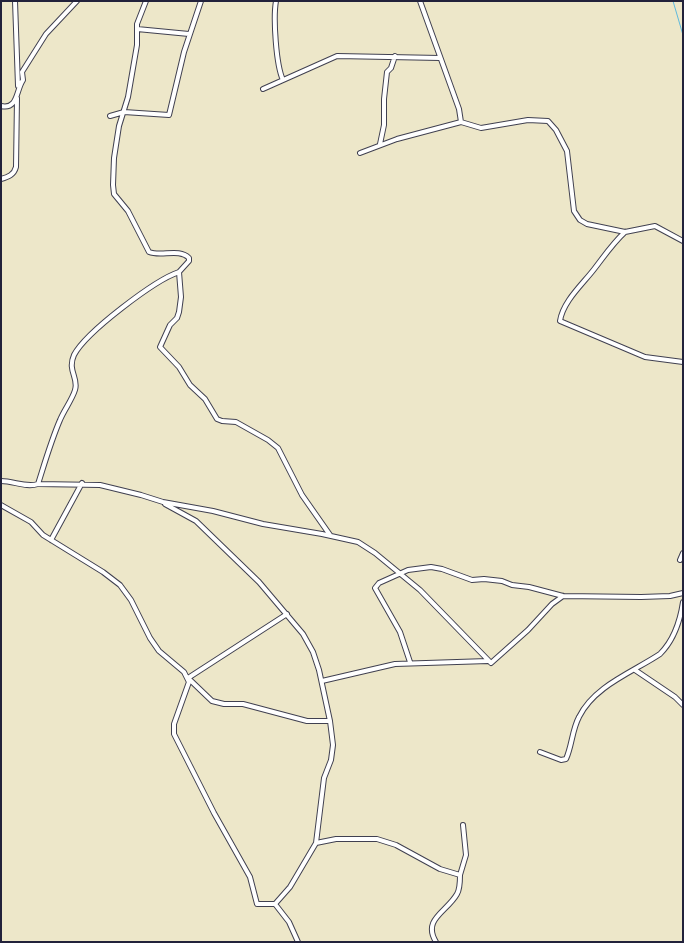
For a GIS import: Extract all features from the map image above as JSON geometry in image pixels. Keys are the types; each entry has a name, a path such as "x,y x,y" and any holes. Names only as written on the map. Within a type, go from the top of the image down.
{"street":[{"path":"1,179 10,176 15,171 16,167 18,86 15,1"},
{"path":"18,86 23,80 22,72 46,34 77,1"},
{"path":"38,484 61,418 75,390 76,383 71,366 78,349 97,330 149,288 164,278 179,272 189,261 188,257 183,254 160,254 149,252 128,211 114,194 114,158 119,126 128,97 137,45 137,29 146,1"},
{"path":"110,116 124,112 168,115 189,34 201,1"},
{"path":"276,1 275,23 280,72 283,80"},
{"path":"420,1 459,109 461,122"},
{"path":"137,29 189,34"},
{"path":"263,89 337,56 440,58"},
{"path":"380,144 384,125 384,98 387,72 391,68 395,56"},
{"path":"1,106 11,105 17,98"},
{"path":"360,153 380,144 454,122 461,122 481,128 528,120 548,121 559,134 567,151 575,214 580,220 587,224 625,232 655,226 683,241"},
{"path":"625,232 614,242 579,286 568,302 560,321 645,357 683,362"},
{"path":"179,272 181,296 179,312 161,341 161,349 174,361 190,385 205,399 217,418 222,421 236,422 268,440 278,448 302,495 330,535"},
{"path":"1,482 12,481 31,486 38,484 82,483 113,488 163,502 213,511 270,526 330,535 361,544 420,590 491,664 528,630 552,604 563,596"},
{"path":"51,540 82,483"},
{"path":"163,502 202,526 259,582 287,614 309,643 322,681 330,721 333,749 324,782 316,843 290,887 275,904 257,904 250,877 214,814 174,734 174,724 188,678 287,614"},
{"path":"1,505 31,522 43,536 103,572 120,585 131,600 150,638 159,651 184,672 188,678 212,701 224,704 243,704 307,722 330,721"},
{"path":"680,560 683,553"},
{"path":"410,662 400,632 375,588 380,583 411,569 436,568 472,580 484,579 502,581 512,585 529,587 563,596 648,597 670,596 683,593"},
{"path":"540,752 561,760 566,759 578,718 584,708 594,696 660,654 668,647 680,619 683,602"},
{"path":"322,681 385,666 410,662 488,661"},
{"path":"635,670 675,697 683,705"},
{"path":"436,942 431,932 431,927 435,919 457,894 460,875 466,855 462,825"},
{"path":"316,843 336,839 377,839 396,845 440,869 460,875"},
{"path":"275,904 289,922 298,942"}],"waterway":[{"path":"673,1 683,35"}]}
